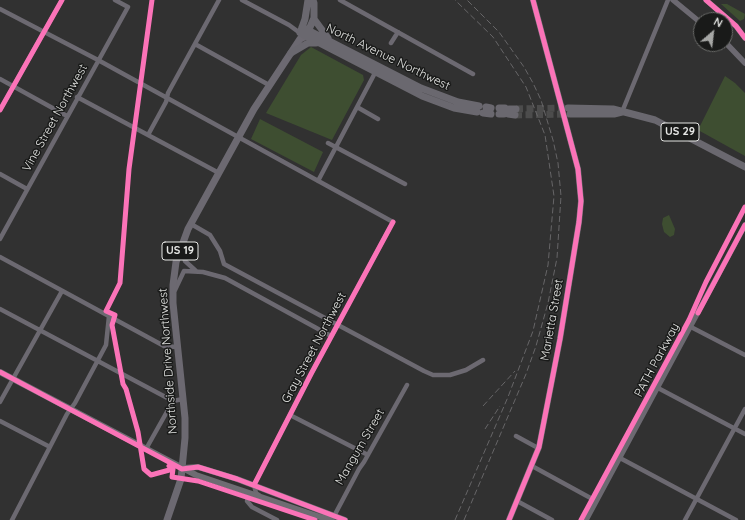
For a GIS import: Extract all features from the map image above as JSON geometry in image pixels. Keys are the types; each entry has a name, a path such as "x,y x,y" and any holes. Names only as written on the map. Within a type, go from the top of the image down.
{"highway":[{"name":"Northside Drive Northwest","path":"303,33 314,19 312,1"},
{"name":"Northside Drive Northwest","path":"303,33 307,14 312,1"},
{"path":"314,19 322,32 336,45"},
{"name":"North Avenue Northwest","path":"303,33 319,43 377,70"},
{"name":"North Avenue Northwest","path":"303,33 336,45 432,101 497,111"},
{"path":"291,52 308,43 319,43"},
{"name":"US 29","path":"567,114 600,108 645,116 666,124 745,167"}],"main road":[{"name":"Marietta Street","path":"509,520 538,448 560,339 580,212 578,169 567,114 533,0"},
{"name":"Northside Drive Northwest","path":"167,520 181,479 185,430 173,294 174,273 181,246 191,224 238,137 269,85 303,33"},
{"path":"0,372 182,469 329,520"},
{"path":"182,469 198,467 254,485 333,518 345,520"}],"street":[{"path":"0,110 62,0"},
{"name":"Vine Street Northwest","path":"0,239 128,7 115,0"},
{"path":"148,135 219,0"},
{"name":"North Avenue Northwest","path":"242,0 303,33"},
{"path":"340,0 473,74"},
{"path":"622,112 668,0"},
{"path":"673,0 693,16"},
{"path":"706,0 730,20 745,38"},
{"path":"0,9 98,60 318,180 377,70"},
{"path":"391,43 398,32"},
{"path":"195,44 269,85"},
{"path":"733,50 745,63"},
{"path":"0,79 67,116"},
{"path":"77,97 219,173"},
{"path":"357,107 378,119"},
{"path":"328,143 405,184"},
{"path":"0,174 27,189"},
{"name":"Gray Street Northwest","path":"254,485 331,336 393,222 318,180"},
{"path":"191,224 210,235 220,251 224,264 337,326 434,375 443,376 459,373 483,360"},
{"path":"586,520 745,225"},
{"path":"181,246 185,261 196,271"},
{"path":"0,257 164,346 177,347"},
{"path":"173,294 184,271 196,271"},
{"name":"Gray Street Northwest","path":"196,271 225,278 331,336"},
{"path":"0,402 62,291"},
{"path":"0,309 173,401 183,399"},
{"path":"12,520 50,447 98,361 108,339 109,316"},
{"path":"691,326 745,355"},
{"name":"Mangum Street","path":"333,518 359,468 368,455 407,385"},
{"path":"658,388 745,434"},
{"path":"146,449 173,401"},
{"path":"685,520 745,409"},
{"path":"290,415 368,455"},
{"path":"0,421 50,447"},
{"path":"516,436 538,448"},
{"path":"620,458 736,520"},
{"path":"532,466 596,501"},
{"path":"254,485 256,493 264,498"},
{"path":"249,493 247,501 252,506 277,520"},
{"path":"517,501 552,520"}],"green space":[{"path":"721,4 727,4 745,14 744,19 740,21 733,15 733,12 730,12"},
{"path":"311,47 363,75 364,80 332,140 266,113 301,55"},
{"path":"725,76 745,93 745,156 698,130"},
{"path":"260,119 323,152 314,172 251,139"},
{"path":"669,215 675,229 674,235 670,237 664,232 662,224 663,218"}],"tunnel":[{"path":"516,109 568,108"},
{"path":"515,115 569,114"}],"railway":[{"path":"455,0 493,37 526,87 545,135 554,196 548,265 533,331 508,397 455,520"},
{"path":"464,520 526,374 536,346 548,303 557,258 561,196 558,163 553,140 541,100 533,83 524,67 499,32 467,0"},
{"path":"483,406 515,371"},
{"path":"485,429 500,406"}],"cycle path":[{"path":"0,110 62,0"},
{"path":"152,0 129,169 120,283 106,311 115,315 112,325 123,384 126,389 138,432 144,469 151,475 173,469"},
{"path":"509,520 539,447 560,339 581,201 578,169 533,0"},
{"path":"706,0 736,26 745,38"},
{"name":"PATH Parkway","path":"581,520 689,320 706,282 745,207"},
{"path":"254,485 311,374 393,222"},
{"path":"698,313 745,225"},
{"path":"0,372 182,469 198,467 237,479 345,520"},
{"path":"169,466 173,469 172,477 198,481 315,520"}]}
